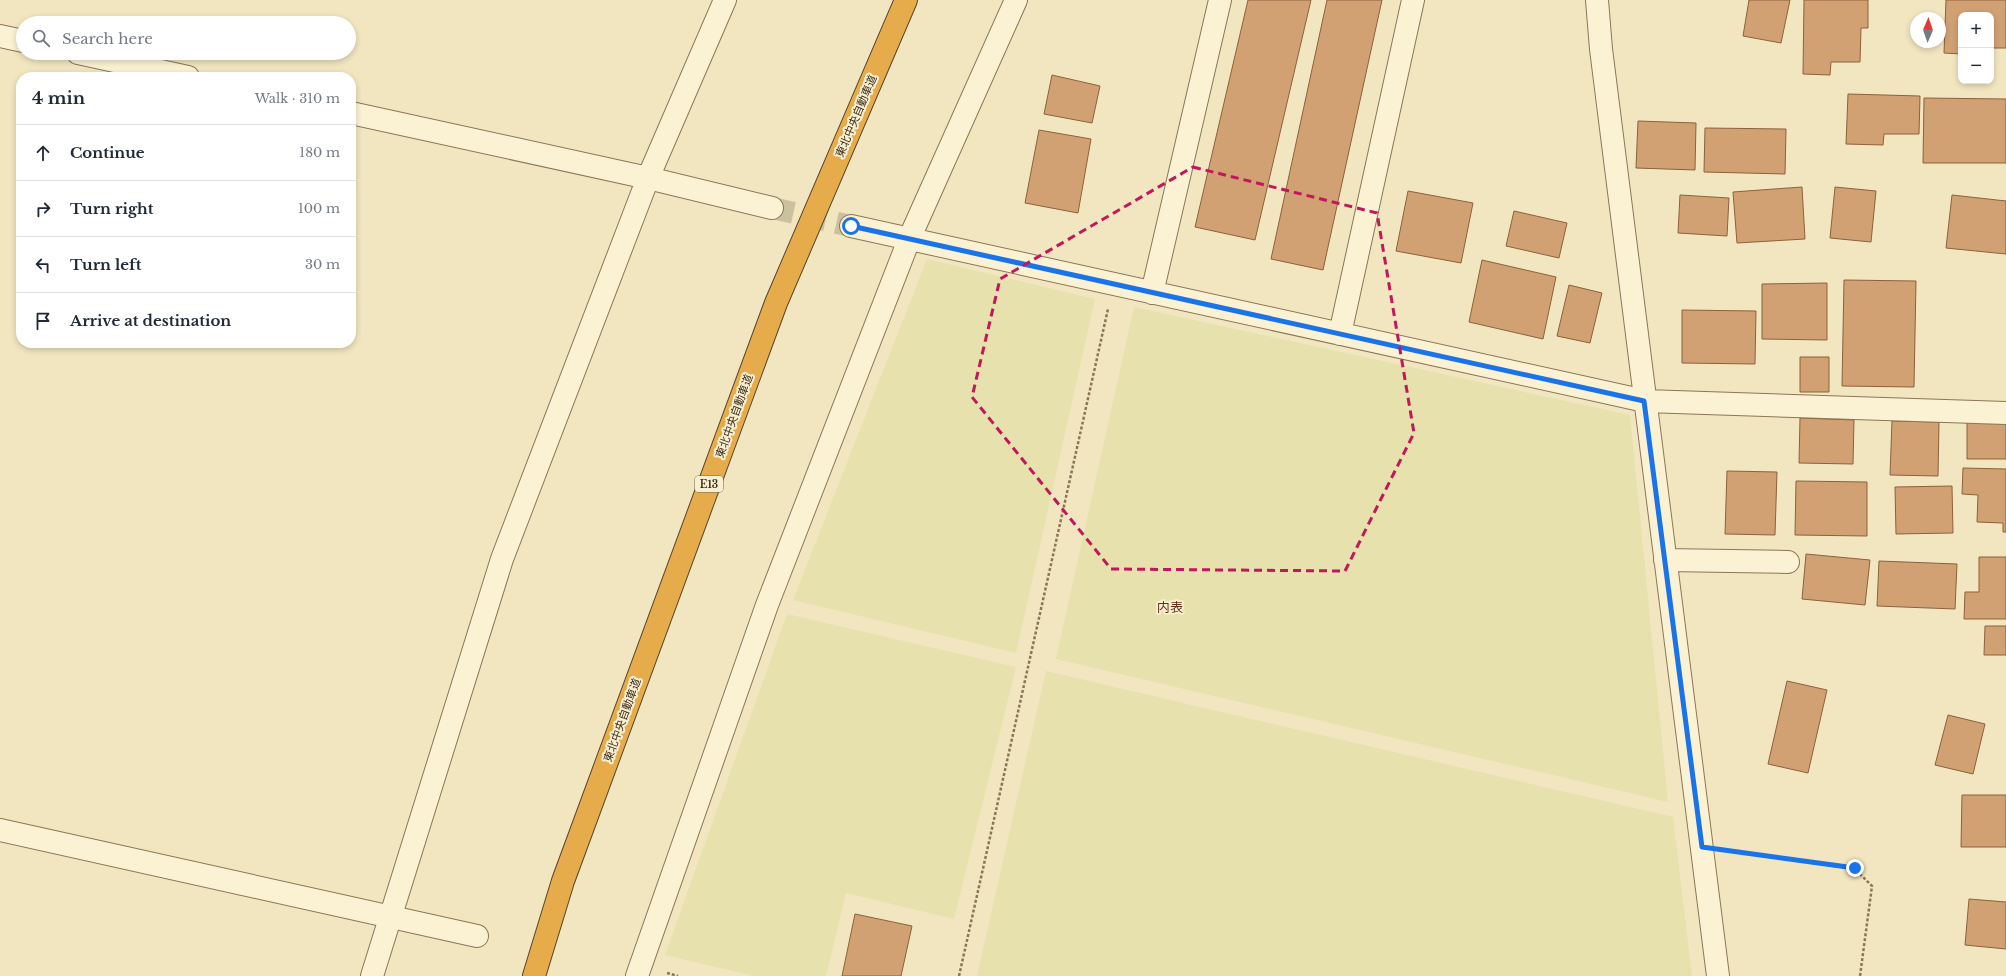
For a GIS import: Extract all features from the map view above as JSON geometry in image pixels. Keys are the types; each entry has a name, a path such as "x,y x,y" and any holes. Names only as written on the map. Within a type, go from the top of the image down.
{"highway":[{"name":"東北中央自動車道","path":"534,976 562,881 776,303 906,0"}],"lane":[{"path":"372,976 502,559 648,178 725,0"},
{"path":"636,976 767,605 910,237 1016,0"},
{"path":"1152,293 1220,0"},
{"path":"1340,334 1413,0"},
{"path":"1597,0 1601,48 1644,401 1718,976"},
{"path":"0,36 16,39"},
{"path":"110,60 165,72"},
{"path":"356,114 648,178 772,208"},
{"path":"851,226 910,237 1114,285 1644,401 2006,413"},
{"path":"1665,560 1788,562"},
{"path":"0,830 477,936"}],"path":[{"path":"959,976 1114,285"},
{"path":"1702,847 1855,868 1872,886 1860,976"}],"highlighted area":[{"path":"1193,167 1377,213 1414,433 1345,571 1111,569 972,397 1000,279"}],"shaded area":[{"path":"927,259 1095,299 1016,653 793,600"},
{"path":"1134,307 1630,415 1668,802 1056,659"},
{"path":"787,614 1016,667 954,919 846,893 826,976 754,976 665,955"},
{"path":"1046,671 1673,817 1692,976 977,976"}],"building":[{"path":"1248,0 1311,0 1255,240 1195,227"},
{"path":"1327,0 1382,0 1323,270 1271,259"},
{"path":"1749,0 1790,0 1781,43 1743,36"},
{"path":"1804,0 1868,0 1868,28 1861,28 1860,62 1831,62 1830,75 1803,74"},
{"path":"1946,0 2006,0 2006,48 1994,48 1994,12 1958,12 1958,54 1944,53 1944,48 1946,48"},
{"path":"1052,75 1100,86 1092,123 1044,114"},
{"path":"1848,94 1920,96 1919,134 1884,134 1883,145 1846,144"},
{"path":"1924,98 2006,99 2006,163 1923,163"},
{"path":"1638,121 1696,123 1695,170 1636,168"},
{"path":"1705,128 1786,129 1785,174 1704,172"},
{"path":"1039,130 1091,139 1078,213 1025,203"},
{"path":"1802,187 1805,239 1737,243 1733,192"},
{"path":"1835,187 1876,191 1871,242 1830,238"},
{"path":"1408,191 1473,203 1461,263 1396,251"},
{"path":"1680,195 1729,198 1727,236 1678,233"},
{"path":"1952,195 2006,201 2006,254 1946,248"},
{"path":"1514,211 1567,223 1559,258 1506,246"},
{"path":"1482,260 1556,277 1543,339 1469,322"},
{"path":"1844,280 1916,281 1914,387 1842,386"},
{"path":"1827,283 1827,340 1762,339 1762,284"},
{"path":"1569,285 1602,293 1590,343 1557,336"},
{"path":"1682,310 1756,311 1755,364 1682,363"},
{"path":"1800,357 1829,357 1829,392 1800,392"},
{"path":"1800,418 1854,420 1853,464 1799,463"},
{"path":"1892,421 1939,422 1938,476 1890,475"},
{"path":"1967,421 2006,422 2006,459 1967,459"},
{"path":"1963,468 2006,469 2006,532 2003,532 2003,523 1977,522 1978,495 1962,494"},
{"path":"1727,471 1777,472 1775,535 1725,534"},
{"path":"1796,481 1867,482 1867,536 1795,535"},
{"path":"1952,486 1953,533 1896,534 1895,487"},
{"path":"1806,554 1870,560 1865,605 1802,599"},
{"path":"1979,557 2006,557 2006,619 1964,619 1965,592 1979,592"},
{"path":"1879,561 1957,564 1955,609 1877,606"},
{"path":"1985,626 2006,626 2006,655 1984,655"},
{"path":"1787,681 1827,690 1808,773 1768,764"},
{"path":"1948,715 1985,724 1973,774 1935,765"},
{"path":"1962,795 2006,795 2006,847 1961,847"},
{"path":"1969,899 2006,902 2006,949 1965,945"},
{"path":"855,914 912,926 901,976 842,976"}],"tunnel":[{"path":"772,208 851,226"}],"district":[{"name":"内表","path":"1170,607"}],"route":[{"path":"851,226 910,237 1114,285 1644,401 1702,847 1855,868"}]}
